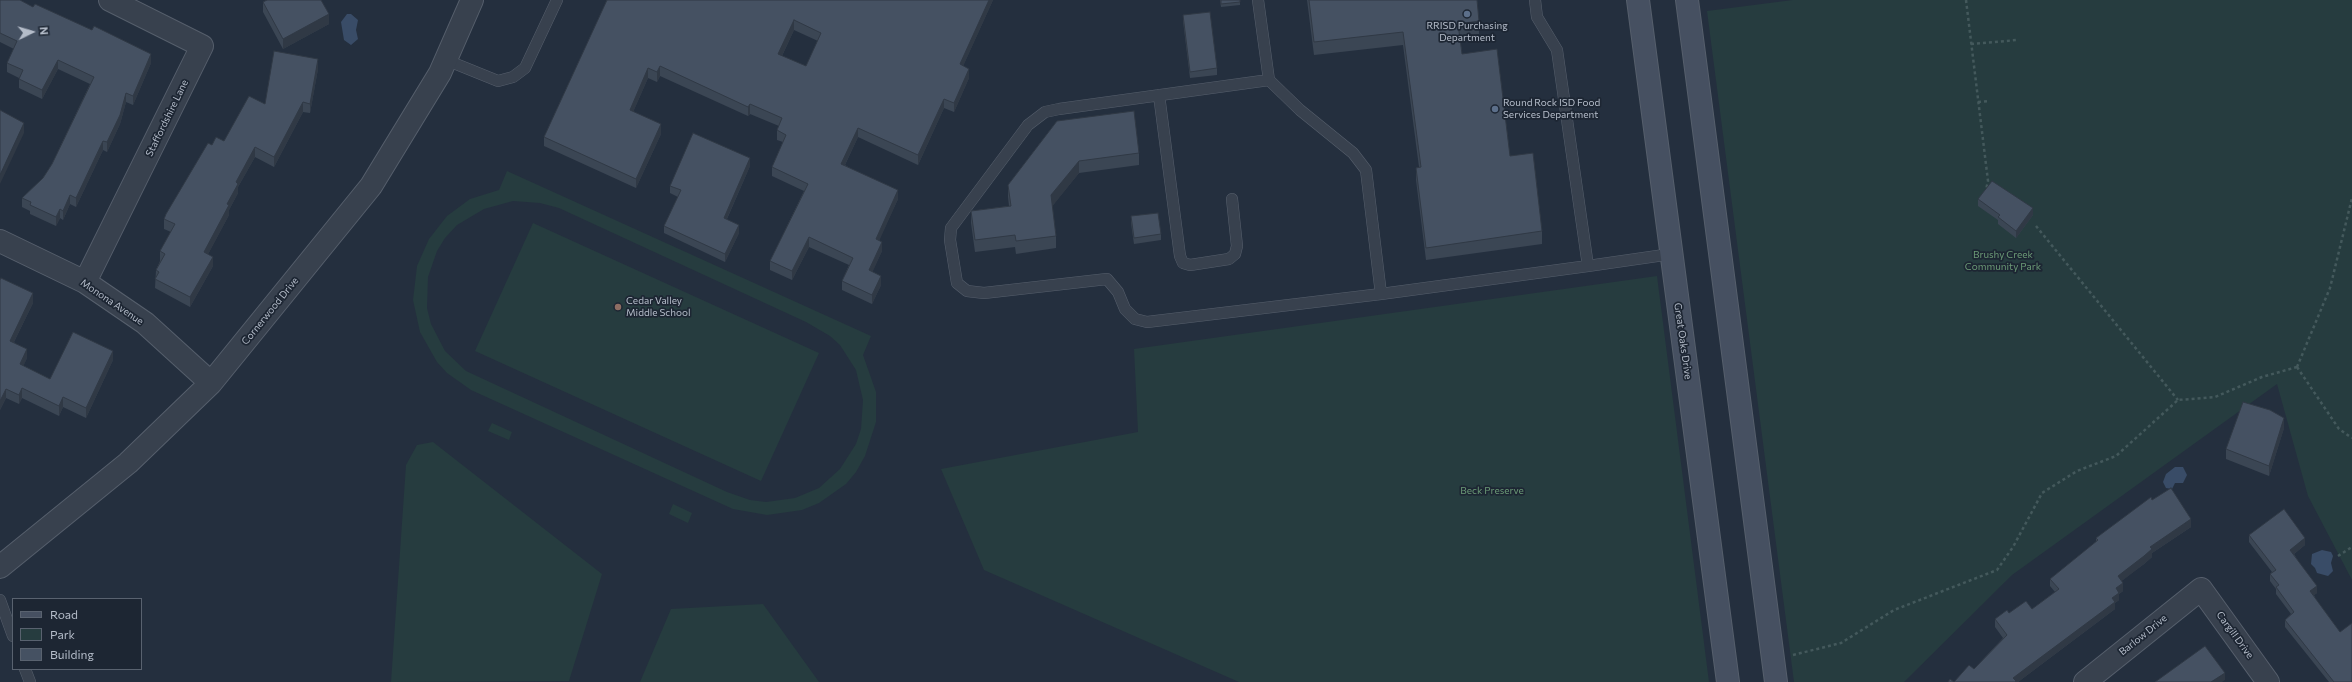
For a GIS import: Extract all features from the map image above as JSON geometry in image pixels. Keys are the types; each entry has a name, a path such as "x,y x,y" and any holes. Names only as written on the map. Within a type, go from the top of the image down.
{"street":[{"name":"Staffordshire Lane","path":"85,282 202,46 110,0"},
{"name":"Cornerwood Drive","path":"0,567 128,463 211,383 371,186 440,73 472,0"},
{"name":"Great Oaks Drive","path":"1638,0 1728,682"},
{"path":"1687,0 1776,682"},
{"name":"Monona Avenue","path":"0,241 85,282 145,323 211,383"},
{"name":"Barlow Drive","path":"2085,682 2201,589"},
{"name":"Cargill Drive","path":"2201,589 2268,682"}],"lane":[{"path":"446,60 498,81 513,77 525,68 557,0"},
{"path":"1258,0 1269,80 1300,110 1353,153 1366,170 1381,294"},
{"path":"1535,0 1537,17 1558,50 1588,266"},
{"path":"1269,80 1045,112 1028,125 951,228 950,240 957,283 967,291 984,293 1108,279 1118,292 1125,309 1136,319 1147,322 1381,294 1671,254"},
{"path":"1159,95 1180,256 1183,263 1190,265 1229,259 1235,254 1237,246 1232,199"},
{"path":"0,600 12,633"},
{"path":"25,670 30,682"}],"path":[{"path":"1966,0 1988,181 1987,188 1983,194"},
{"path":"1971,44 2017,40"},
{"path":"1978,102 1989,101"},
{"path":"2297,367 2330,288 2352,198"},
{"path":"2036,226 2178,400"},
{"path":"1787,657 1841,643 1894,610 1997,570 2014,547 2042,493 2077,471 2116,456 2178,400 2214,397 2262,377 2297,367"},
{"path":"2297,367 2339,429 2352,438"},
{"path":"2338,556 2352,547"}],"green space":[{"name":"Brushy Creek Community Park","path":"1793,0 2352,0 2352,580 2308,496 2277,384 2012,575 1904,682 1794,682 1707,11"},
{"path":"507,171 871,336 863,355 876,392 876,422 865,456 856,472 846,484 819,503 802,510 767,515 733,509 471,390 447,373 437,362 420,332 413,300 417,266 429,239 447,216 470,199 499,190","holes":["513,201 540,203 559,208 806,322 830,336 840,345 856,370 863,400 861,429 856,444 840,469 819,488 795,498 766,502 750,500 727,492 466,371 445,351 431,324 427,308 428,277 437,251 445,238 457,225 484,209"]},
{"path":"533,223 819,353 761,481 475,351"},
{"name":"Beck Preserve","path":"1657,276 1709,682 1239,682 984,570 941,469 1138,432 1134,349"},
{"path":"492,423 512,432 509,440 488,431"},
{"path":"433,442 602,574 569,681 391,682 406,465 417,445"},
{"path":"673,504 692,513 688,523 669,514"},
{"path":"763,604 819,682 640,682 671,609"}],"water":[{"path":"347,14 351,14 358,20 356,30 358,39 351,45 344,40 341,22"},
{"path":"2175,467 2183,467 2187,475 2183,483 2175,483 2172,489 2166,488 2163,482 2166,474"},
{"path":"2322,550 2331,552 2333,556 2331,563 2333,571 2328,576 2317,573 2311,564 2312,554"}],"building":[{"path":"0,0 20,0 33,7 35,4 92,30 94,26 151,54 133,96 126,93 120,115 107,142 103,141 76,198 70,195 63,211 60,209 56,217 30,205 31,202 22,198 43,178 52,164 94,77 58,60 42,90 19,79 23,70 7,63 17,41 0,33"},
{"path":"267,0 321,0 329,14 283,39 263,2"},
{"path":"607,0 989,0 960,64 969,69 954,103 944,99 918,155 858,128 841,164 898,190 876,239 882,242 869,270 881,276 872,295 842,281 853,258 809,237 792,271 770,261 808,184 772,167 786,135 777,130 782,118 750,104 748,107 660,66 657,72 648,68 630,110 661,124 636,179 544,137","holes":["794,20 821,33 806,66 778,54"]},
{"path":"1221,0 1240,0 1240,2 1221,4"},
{"path":"1309,0 1477,0 1479,21 1458,24 1462,54 1497,49 1510,156 1533,153 1542,231 1426,248 1416,168 1421,167 1403,32 1314,42"},
{"path":"1210,12 1217,68 1190,72 1183,15"},
{"path":"274,51 318,59 310,104 303,102 274,157 255,147 236,182 238,184 227,204 229,205 204,252 213,257 190,297 155,279 159,272 156,270 165,254 160,251 175,224 164,219 208,143 212,145 216,137 224,141 249,96 265,104"},
{"path":"0,110 24,123 0,175"},
{"path":"1134,111 1139,153 1079,161 1051,195 1056,236 1016,241 1015,235 975,240 971,211 1011,206 1008,185 1057,121"},
{"path":"693,133 750,158 724,218 739,225 725,254 664,226 681,190 670,186"},
{"path":"1992,181 2033,208 2016,231 1998,217 2000,215 1978,199"},
{"path":"1158,213 1161,234 1134,238 1131,216"},
{"path":"1,278 33,293 10,341 27,349 20,364 50,379 73,332 113,351 86,408 63,397 59,406 22,388 19,395 6,389 0,401"},
{"path":"2243,402 2270,410 2284,418 2269,466 2226,449"},
{"path":"2171,488 2191,519 2150,547 2152,549 2118,576 2123,583 2116,588 2119,593 2112,598 2115,602 2013,678 2016,681 2015,682 1954,682 1969,665 1974,669 2007,635 1995,619 2007,610 2009,613 2026,601 2032,609 2059,589 2050,579 2098,540 2096,538 2151,497 2152,500"},
{"path":"2284,509 2305,538 2290,550 2317,586 2310,591 2340,632 2352,623 2352,682 2334,682 2285,620 2294,612 2276,587 2279,585 2270,574 2276,570 2249,535"},
{"path":"2205,646 2225,673 2211,682 2155,682"}],"place":[{"name":"RRISD Purchasing Department","path":"1467,14"},
{"name":"Round Rock ISD Food Services Department","path":"1495,109"},
{"name":"Cedar Valley Middle School","path":"618,307"}]}
